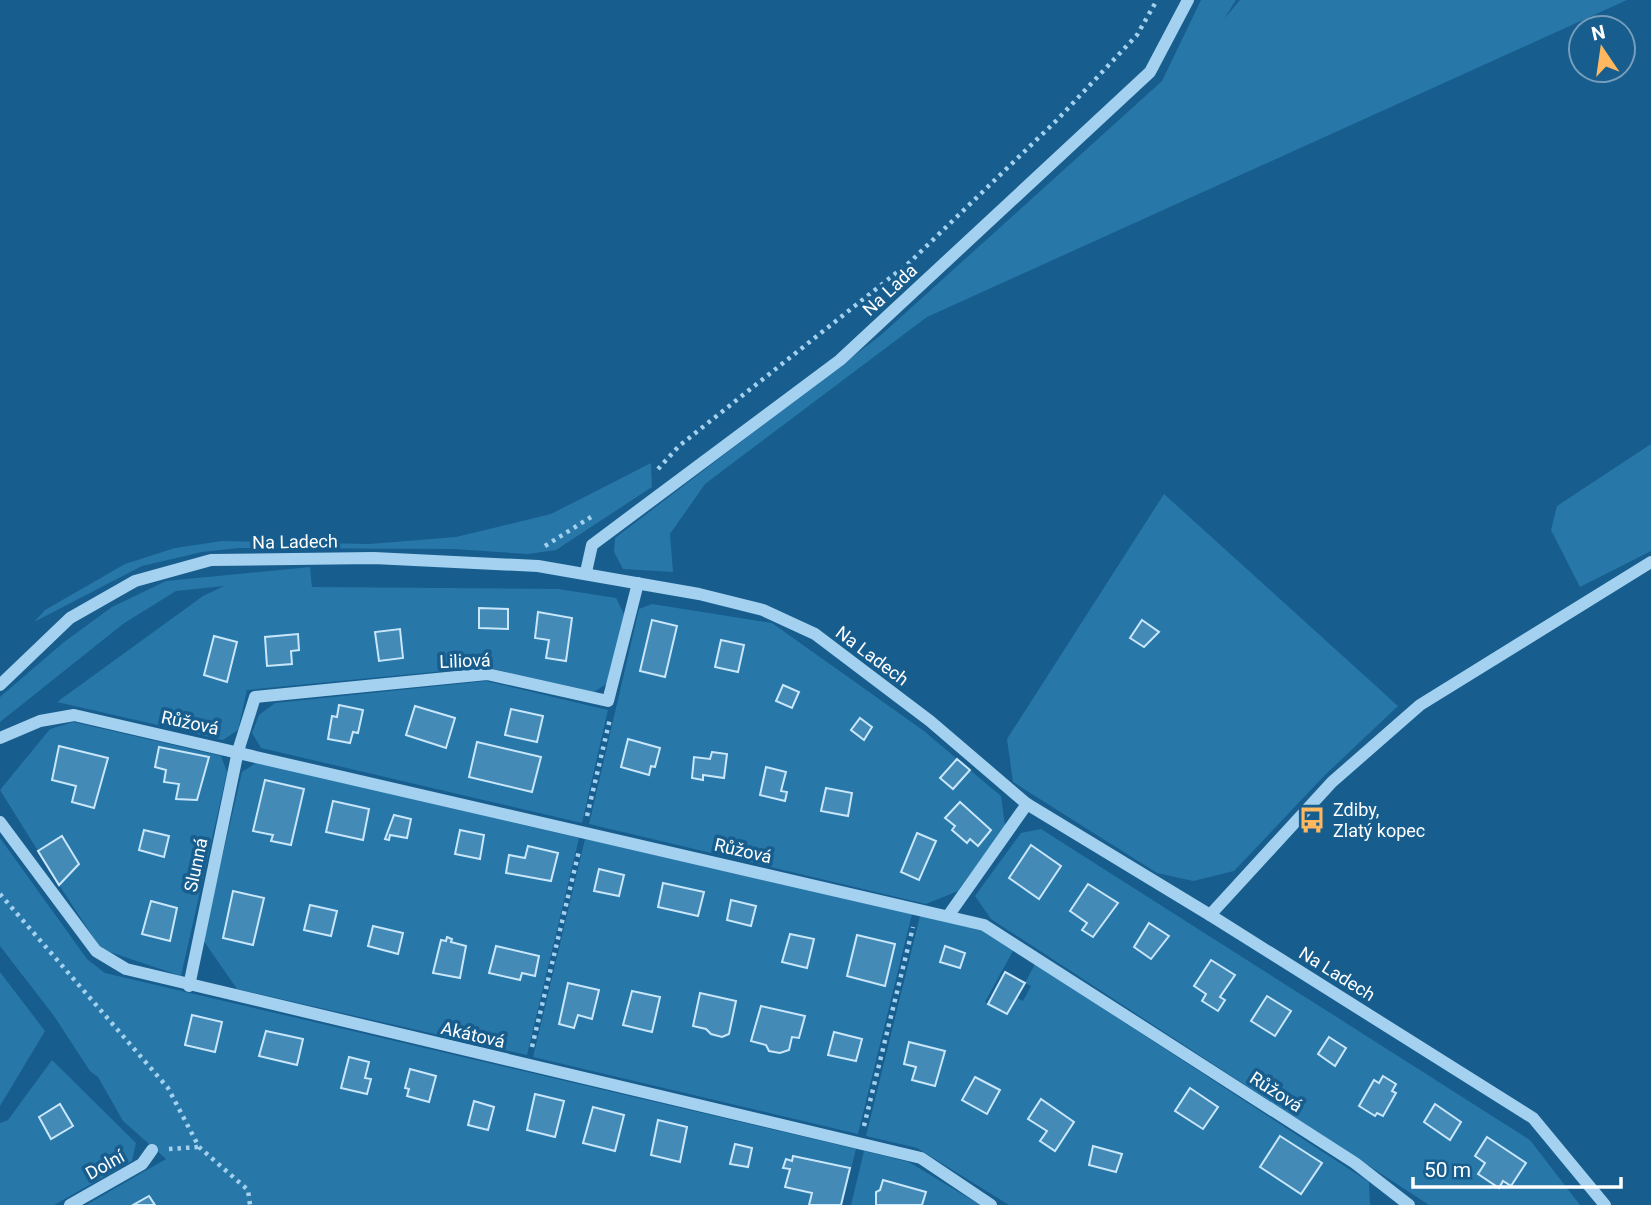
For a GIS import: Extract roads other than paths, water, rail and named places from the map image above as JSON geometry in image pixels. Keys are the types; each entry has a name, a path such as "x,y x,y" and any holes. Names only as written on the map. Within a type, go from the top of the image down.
{"street":[{"name":"Na Lada","path":"586,572 592,545 840,360 1150,72 1188,0"},
{"name":"Na Ladech","path":"0,685 70,618 135,581 211,561 374,558 538,566 586,572 764,610 814,634 930,721 1027,804 1210,915 1533,1118 1605,1205"},
{"path":"1210,915 1332,782 1420,705 1651,562"},
{"name":"Liliová","path":"238,751 255,697 487,674 608,701 638,583"},
{"name":"Růžová","path":"0,738 40,721 74,715 984,925 1355,1163 1409,1205"},
{"name":"Slunná","path":"189,986 238,751"},
{"path":"948,916 1027,804"},
{"name":"Akátová","path":"0,822 96,951 126,969 921,1158 991,1205"},
{"name":"Dolní","path":"70,1205 142,1164 152,1150"}],"place":[{"name":"Zdiby, Zlatý kopec","path":"1312,820"}]}
